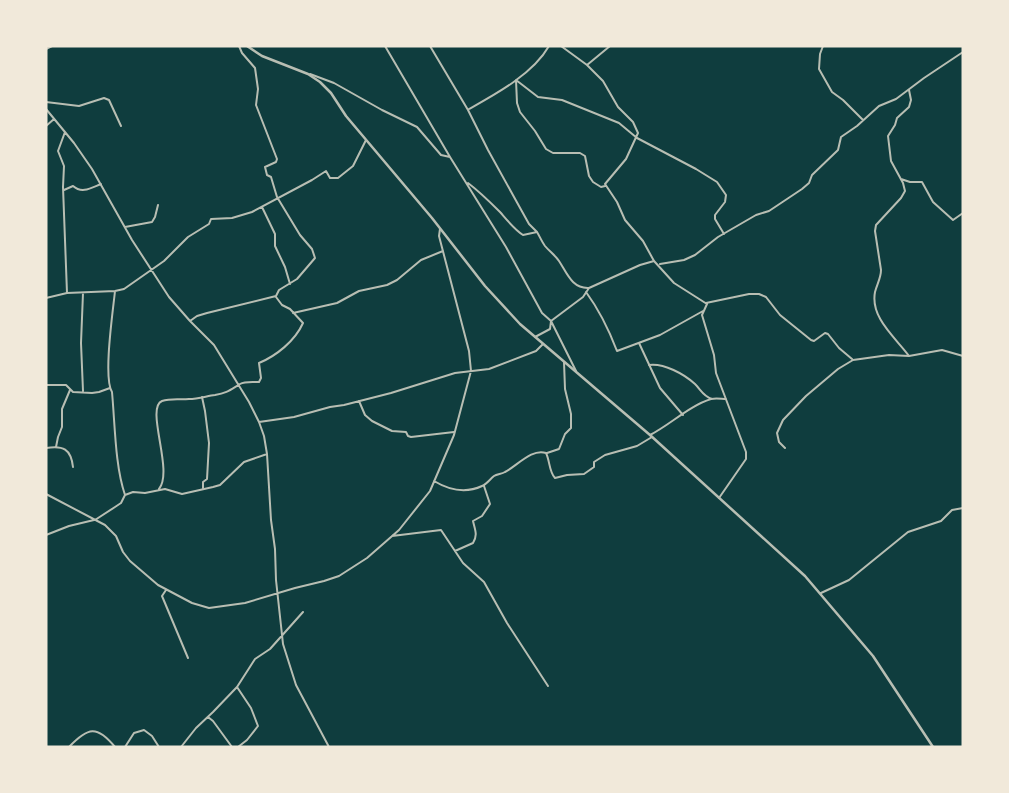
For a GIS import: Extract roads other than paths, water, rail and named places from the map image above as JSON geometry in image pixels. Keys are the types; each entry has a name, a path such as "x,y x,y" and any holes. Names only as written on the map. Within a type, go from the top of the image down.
{"street":[{"path":"46,49 52,46"},
{"path":"190,321 197,316 207,313 276,296 279,290 290,284 305,271 315,258 312,248 300,235 277,197 271,177 267,175 265,167 277,161 256,105 258,89 255,68 242,53 239,46"},
{"path":"247,46 262,56 334,83 417,127 441,155 450,157"},
{"path":"385,46 450,157 506,247 542,312 551,321 576,372"},
{"path":"430,46 468,110 529,224 537,232 543,244 558,260 569,278 583,288 590,288"},
{"path":"468,110 516,80 538,61 548,46"},
{"path":"561,46 587,65 603,81 618,107 633,122 638,133 637,138 626,160 605,184 617,202 625,220 644,241 654,261 674,283 706,303 749,294 760,294 766,297 780,315 811,340 814,341 825,333 828,334 839,348 853,360"},
{"path":"587,65 610,46"},
{"path":"823,46 818,69 832,92 863,120"},
{"path":"658,264 684,260 695,255 724,234 769,211 802,189 809,182 812,175 838,150 841,137 879,106 896,99 963,52"},
{"path":"308,74 320,82 331,94 346,116 499,302 535,337 651,436 806,576 873,656 933,747"},
{"path":"516,80 538,97 562,100 619,123 637,138 717,182 726,196 725,202 715,215 715,219 724,234"},
{"path":"516,80 517,103 520,112 546,149 553,153 580,153 585,156 589,176 593,182 601,187 606,186"},
{"path":"909,90 911,100 909,107 897,118 888,136 891,161 905,191 876,225 875,231 881,276 875,292 875,299 881,320 910,356"},
{"path":"46,102 80,106 104,98 109,100 121,126"},
{"path":"46,109 101,184 151,270 170,297 214,346 259,422 267,454 276,580 286,656 296,685 329,747"},
{"path":"46,126 54,119"},
{"path":"64,132 58,151 64,166 68,294"},
{"path":"46,298 68,294 115,291 129,286 177,250 188,238 209,224 211,219 232,218 262,208 277,197 326,171 330,178 338,178 353,166 366,140"},
{"path":"901,179 910,182 922,182 933,202 953,220 963,213"},
{"path":"466,182 478,190 518,232 523,235 537,232"},
{"path":"64,190 73,186 81,190 88,190 101,184"},
{"path":"125,227 152,222 158,205"},
{"path":"262,208 275,234 275,246 285,267 290,284"},
{"path":"46,494 105,525 116,536 123,552 130,561 158,585 192,603 209,608 238,604 324,582 339,576 367,558 392,536 430,491 454,432 471,371 469,351 438,236 440,229"},
{"path":"293,313 337,303 359,291 387,285 397,280 421,260 443,251"},
{"path":"535,337 550,329 551,321 583,296 590,288 640,265 654,261"},
{"path":"115,291 108,360 120,480 125,496"},
{"path":"586,292 597,306 617,351 660,335 705,310"},
{"path":"83,293 81,343 83,391"},
{"path":"159,490 164,478 156,419 157,406 161,402 202,397 230,391 247,382 259,382 261,378 259,363 267,360 282,349 300,329 302,322 290,308 282,305 276,296"},
{"path":"706,303 702,315 714,355 716,372 746,452 746,459 718,498"},
{"path":"639,342 660,388 683,414"},
{"path":"259,422 294,417 359,401 455,373 489,369 536,351 543,344"},
{"path":"785,448 780,442 777,433 783,420 806,396 838,369 853,360 889,355 910,356 942,350 963,356"},
{"path":"434,481 456,491 475,489 484,486 495,476 508,470 521,459 538,452 546,453 559,449 565,434 571,428 571,414 565,389 564,362"},
{"path":"648,365 654,364 681,372 706,397 726,399"},
{"path":"46,385 66,385 70,390 99,392 110,388"},
{"path":"56,447 62,427 62,409 70,390"},
{"path":"202,397 209,442 207,479 202,482 202,489"},
{"path":"546,453 552,475 555,478 567,475 583,475 594,467 594,462 605,455 637,446 683,414 712,399"},
{"path":"359,401 365,415 372,422 392,430 406,432 411,437 454,432"},
{"path":"46,448 56,447 69,452 72,456 73,467"},
{"path":"46,535 69,526 95,520 115,508 125,496 133,492 145,493 165,488 182,494 220,484 234,469 250,458 267,454"},
{"path":"455,551 475,541 474,521 482,516 490,504 484,486"},
{"path":"821,593 836,584 849,580 908,532 941,521 952,510 963,508"},
{"path":"392,536 441,530 468,568 484,582 507,623 548,686"},
{"path":"166,590 162,596 188,658"},
{"path":"181,747 196,728 237,687 255,659 270,649 303,612"},
{"path":"237,687 251,708 258,726 247,740 239,746"},
{"path":"208,717 232,747"},
{"path":"69,747 77,738 90,730 102,733 115,747"},
{"path":"125,747 134,733 144,730 152,736 159,747"},
{"path":"239,746 245,747"}]}
